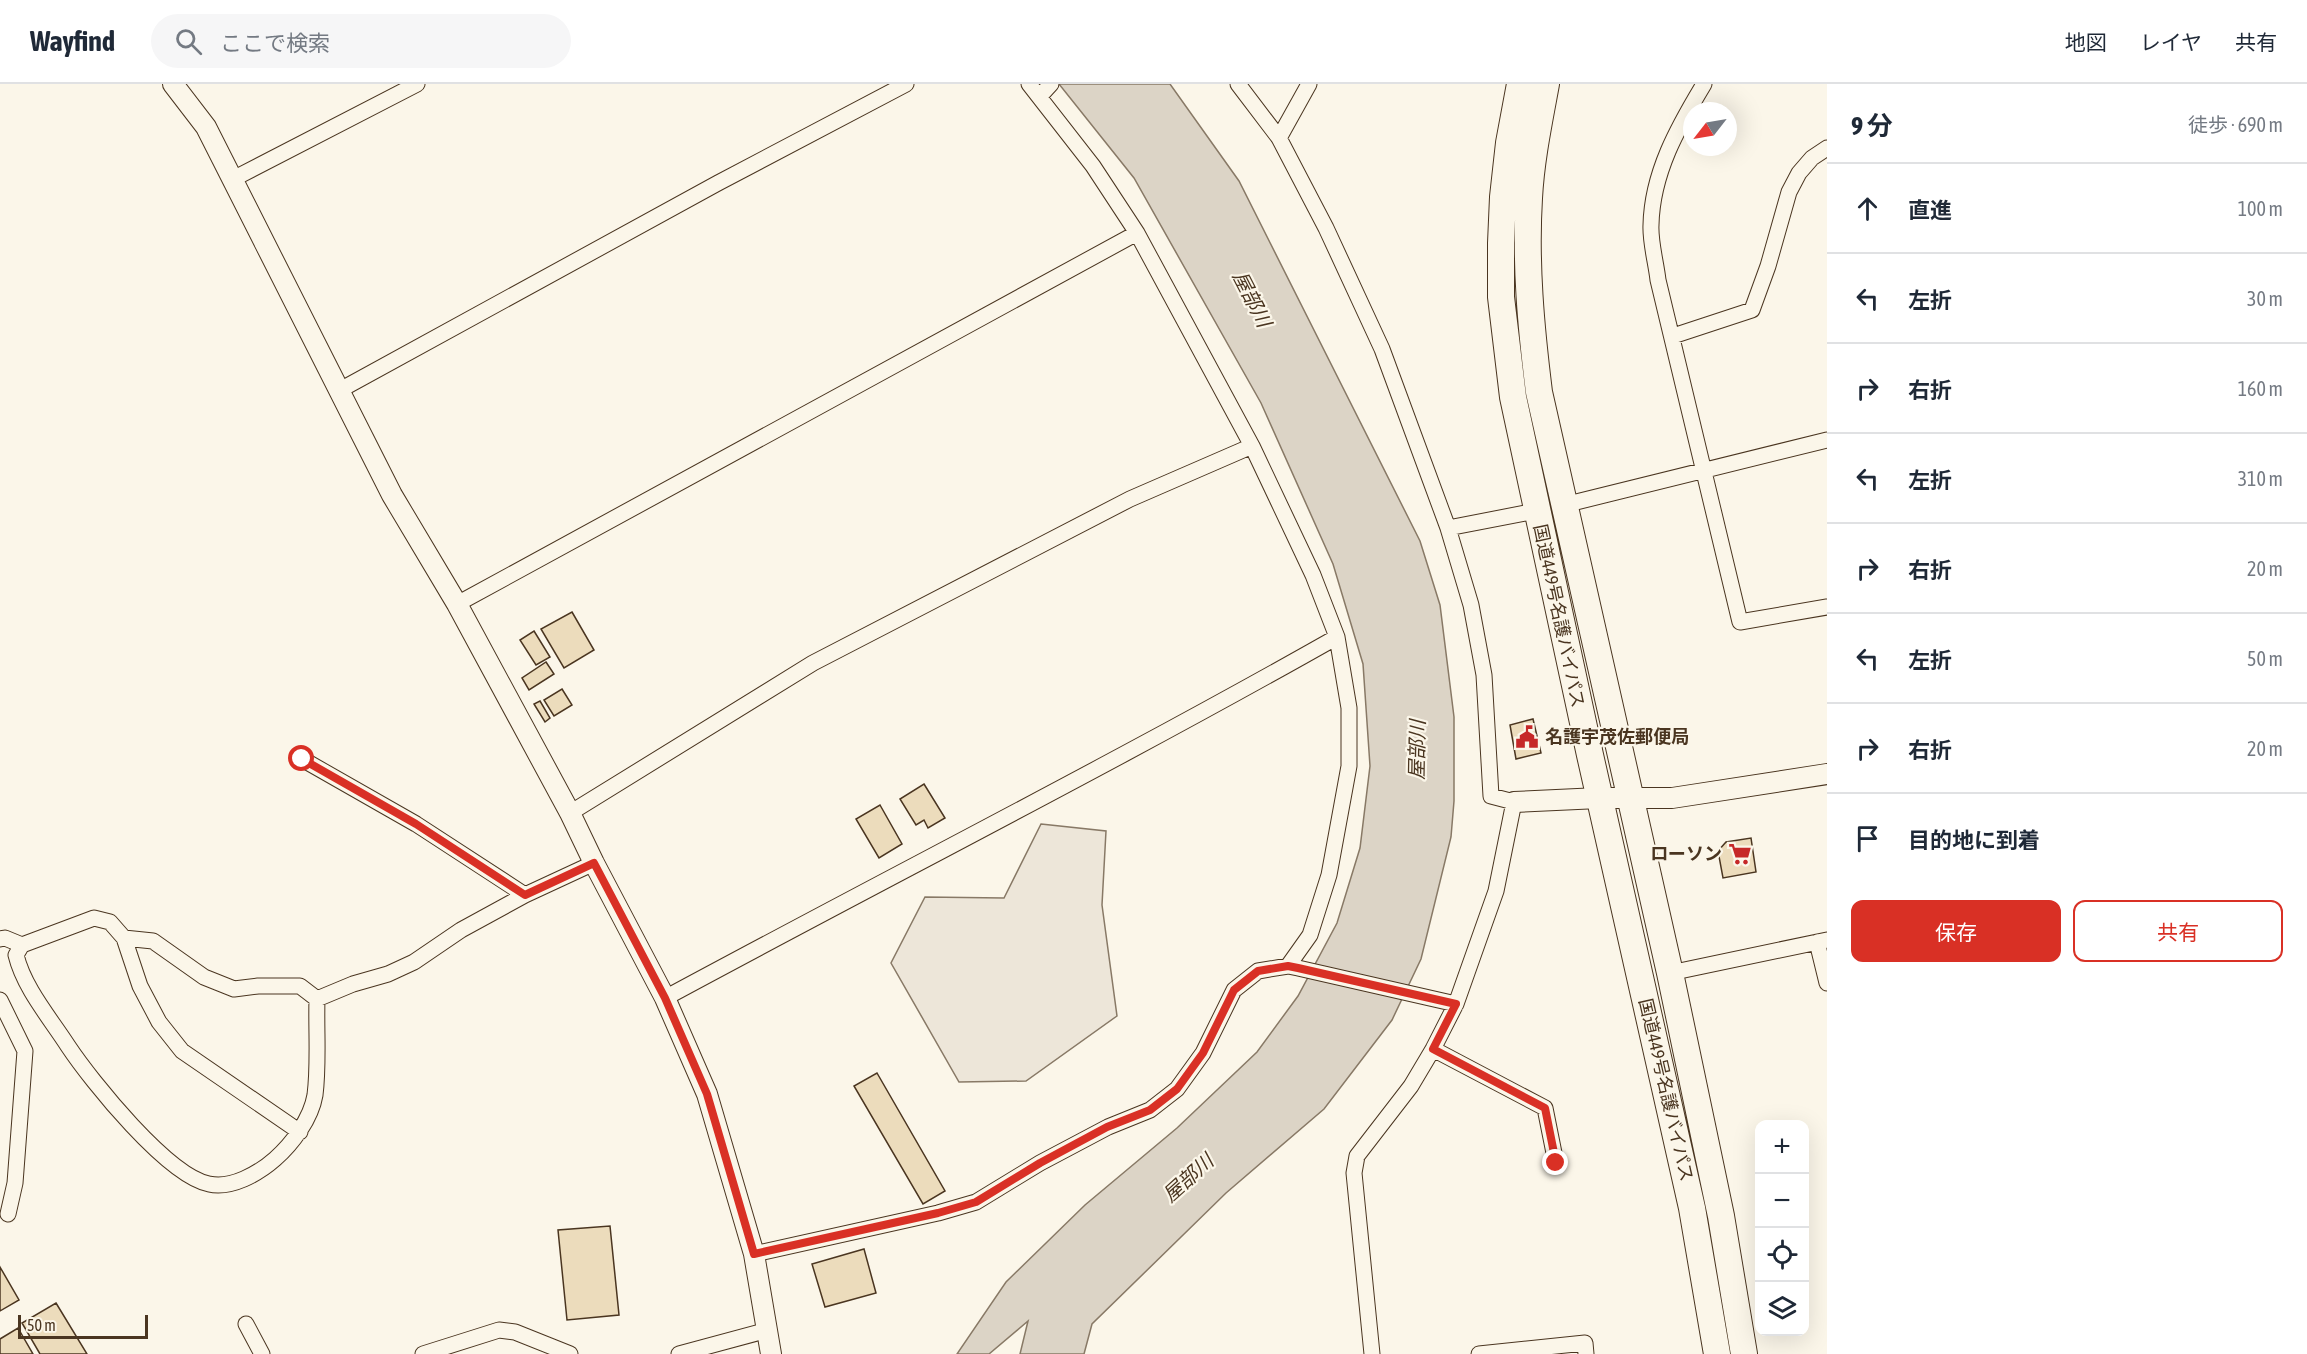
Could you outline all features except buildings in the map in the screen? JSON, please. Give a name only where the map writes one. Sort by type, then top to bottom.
[{"type":"highway","name":"国道449号名護バイパス","points":[[1520,84],[1503,197],[1501,297],[1513,397],[1599,798],[1692,1208],[1717,1354]]},
{"type":"highway","name":"国道449号名護バイパス","points":[[1546,84],[1535,140],[1529,198],[1529,297],[1539,392],[1670,973],[1721,1216],[1744,1354]]},
{"type":"street","points":[[173,84],[206,127],[392,495],[457,603],[570,813],[665,998],[707,1094],[754,1254],[771,1354]]},
{"type":"street","points":[[233,179],[417,84]]},
{"type":"street","points":[[340,390],[687,200],[906,84]]},
{"type":"street","points":[[1029,84],[1046,89],[1137,233],[1252,447],[1313,575],[1337,637],[1349,708],[1349,766],[1329,875],[1310,935],[1293,967]]},
{"type":"street","points":[[1239,84],[1279,138],[1326,228],[1382,349],[1448,528],[1471,605],[1484,675],[1491,796],[1514,802],[1599,798],[1672,798],[1827,774]]},
{"type":"street","points":[[1279,138],[1309,84]]},
{"type":"street","points":[[1704,84],[1677,128],[1659,173],[1650,226],[1658,280],[1740,622],[1827,607]]},
{"type":"street","points":[[1672,336],[1752,310],[1768,266],[1789,192],[1799,172],[1812,158],[1827,148]]},
{"type":"street","points":[[457,603],[1137,233]]},
{"type":"street","points":[[1563,505],[1827,440]]},
{"type":"street","points":[[570,813],[813,663],[1130,500],[1252,447]]},
{"type":"street","points":[[1448,528],[1536,511]]},
{"type":"street","points":[[665,998],[1201,714],[1337,637]]},
{"type":"street","points":[[302,759],[416,824],[525,895]]},
{"type":"street","points":[[1372,1354],[1354,1173],[1357,1156],[1411,1086],[1456,1004],[1496,891],[1514,802]]},
{"type":"street","points":[[317,999],[353,984],[388,974],[414,962],[461,930],[525,895],[594,863]]},
{"type":"street","points":[[300,1132],[182,1050],[159,1022],[140,986],[124,938],[110,921],[94,918],[22,945],[16,956],[19,966],[77,1060],[127,1121],[192,1180],[211,1185],[230,1184],[249,1177],[268,1165],[300,1132],[315,1097],[317,999]]},
{"type":"street","points":[[0,939],[5,938],[22,945]]},
{"type":"street","points":[[124,938],[153,940],[204,977],[234,988],[300,986],[317,999]]},
{"type":"street","points":[[1670,973],[1822,941],[1827,983]]},
{"type":"street","points":[[754,1254],[938,1213],[976,1202],[1040,1163],[1107,1127],[1150,1110],[1177,1089],[1203,1053],[1234,990],[1258,971],[1293,967],[1456,1004]]},
{"type":"street","points":[[0,1000],[25,1051],[15,1183],[8,1214]]},
{"type":"street","points":[[1433,1049],[1545,1108],[1556,1163]]},
{"type":"street","points":[[246,1324],[262,1354]]},
{"type":"street","points":[[423,1354],[498,1330],[515,1332],[570,1354]]},
{"type":"street","points":[[679,1354],[768,1330]]},
{"type":"street","points":[[1479,1354],[1585,1343],[1586,1354]]},
{"type":"shaded area","points":[[1041,824],[1106,831],[1102,905],[1117,1016],[1026,1081],[959,1082],[891,963],[925,897],[1004,898]]},
{"type":"water","name":"屋部川","points":[[1059,84],[1170,84],[1239,181],[1420,541],[1440,605],[1454,717],[1454,801],[1451,837],[1421,959],[1392,1020],[1324,1109],[1226,1193],[1092,1324],[1084,1354],[1020,1354],[1028,1321],[989,1354],[957,1354],[1006,1282],[1085,1205],[1177,1128],[1257,1052],[1298,996],[1337,923],[1360,848],[1370,766],[1363,664],[1333,564],[1261,403],[1134,178]]},
{"type":"place","name":"名護宇茂佐郵便局","points":[[1527,737]]},
{"type":"place","name":"ローソン","points":[[1740,854]]},
{"type":"route","points":[[302,759],[416,824],[525,895],[594,863],[665,998],[707,1094],[754,1254],[938,1213],[976,1202],[1040,1163],[1107,1127],[1150,1110],[1177,1089],[1203,1053],[1234,990],[1258,971],[1288,966],[1456,1004],[1433,1049],[1545,1108],[1556,1163]]}]
